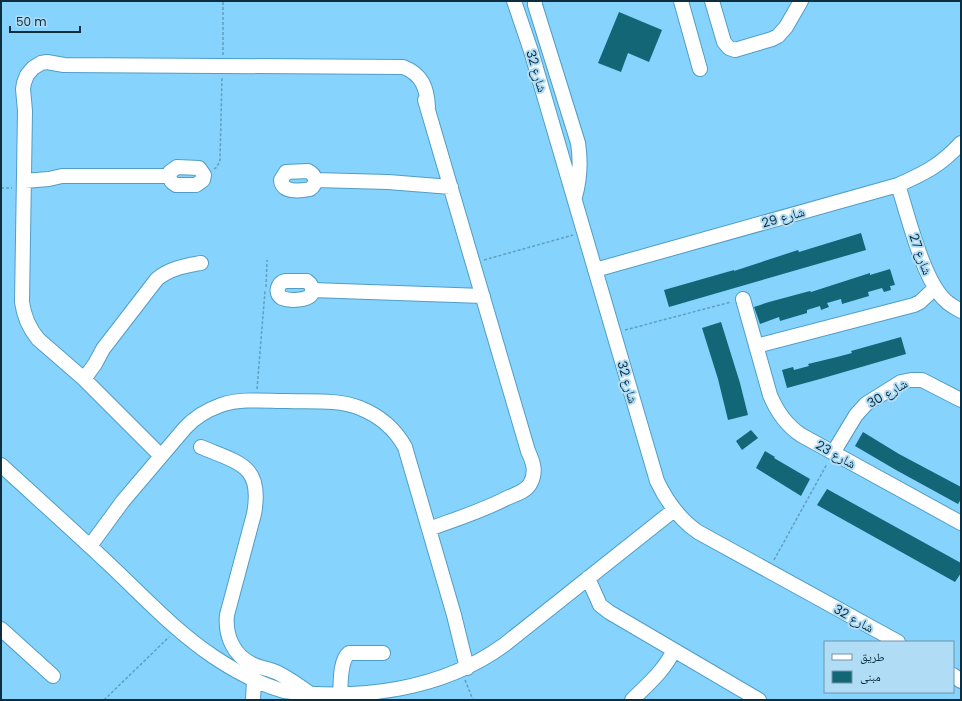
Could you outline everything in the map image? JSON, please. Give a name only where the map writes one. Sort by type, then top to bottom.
[{"type":"street","name":"شارع 32","points":[[514,1],[531,51],[657,481],[664,494],[674,510],[698,532],[896,641]]},
{"type":"street","points":[[535,1],[534,5],[578,143],[580,172],[575,200]]},
{"type":"street","points":[[681,1],[700,69]]},
{"type":"street","points":[[712,1],[724,42],[729,48],[735,50],[778,36],[786,27],[801,1]]},
{"type":"street","points":[[161,456],[81,377],[33,333],[23,311],[24,83],[27,75],[33,68],[41,63],[47,62],[64,65],[381,67],[400,72],[410,77],[422,93],[428,107],[528,452],[535,469],[532,480],[524,491],[480,511],[429,529]]},
{"type":"street","name":"شارع 29","points":[[595,270],[898,185],[924,174],[935,167],[961,143]]},
{"type":"street","points":[[24,177],[50,172],[62,176],[169,176],[172,170],[177,167],[197,167],[203,172]]},
{"type":"street","points":[[316,180],[388,182],[449,180]]},
{"type":"street","name":"شارع 27","points":[[898,185],[922,260],[930,278],[935,288],[945,301],[961,311]]},
{"type":"street","points":[[81,377],[89,360],[103,349],[162,275],[175,268],[201,263]]},
{"type":"street","points":[[756,346],[914,305],[920,302],[935,288]]},
{"type":"street","points":[[312,290],[420,293],[437,295],[481,290]]},
{"type":"street","name":"شارع 23","points":[[742,299],[770,395],[781,417],[794,430],[833,453],[961,523]]},
{"type":"street","name":"شارع 30","points":[[833,453],[856,415],[866,404],[901,382],[922,380],[961,400]]},
{"type":"street","points":[[87,543],[192,421],[205,412],[231,402],[256,401],[339,403],[358,408],[385,422],[396,433],[405,447],[469,667]]},
{"type":"street","points":[[201,447],[234,460],[247,468],[252,475],[255,489],[256,502],[254,514],[227,615],[227,628],[230,642],[245,660],[251,664],[287,678],[314,697]]},
{"type":"street","points":[[1,465],[87,543],[178,629],[212,656],[259,682],[284,691],[314,697],[340,699],[361,699],[420,687],[469,667],[504,645],[674,510]]},
{"type":"street","points":[[584,582],[600,605],[615,616],[759,700]]},
{"type":"street","points":[[1,629],[53,676]]},
{"type":"street","points":[[632,700],[660,673],[674,650]]},
{"type":"street","points":[[340,699],[343,663],[346,655],[349,653],[383,653]]},
{"type":"street","points":[[253,700],[259,682]]},
{"type":"street","points":[[259,682],[261,700]]},
{"type":"path","points":[[203,172],[217,167],[220,160],[223,66],[223,1]]},
{"type":"path","points":[[473,263],[584,231]]},
{"type":"path","points":[[256,401],[267,260]]},
{"type":"path","points":[[614,333],[742,299]]},
{"type":"path","points":[[768,571],[833,453]]},
{"type":"path","points":[[104,700],[178,629]]},
{"type":"path","points":[[469,667],[473,700]]},
{"type":"building","points":[[619,12],[662,30],[649,62],[628,53],[621,72],[598,63]]},
{"type":"building","points":[[861,233],[866,250],[669,307],[664,290],[734,271],[798,250],[799,252]]},
{"type":"building","points":[[890,269],[895,285],[890,286],[891,290],[884,292],[882,288],[868,292],[869,296],[842,304],[841,299],[827,303],[829,307],[821,310],[820,306],[807,310],[807,313],[780,321],[779,317],[760,324],[754,307],[810,291],[811,292],[870,273],[870,275]]},
{"type":"building","points":[[721,322],[740,383],[748,415],[728,420],[718,379],[702,328]]},
{"type":"building","points":[[901,337],[906,354],[787,388],[782,370],[793,367],[794,370],[809,366],[808,364],[852,353],[851,351]]},
{"type":"building","points":[[751,430],[758,438],[742,450],[736,441]]},
{"type":"building","points":[[863,432],[899,454],[961,487],[961,499],[958,504],[855,446]]},
{"type":"building","points":[[765,451],[810,479],[801,496],[756,468]]},
{"type":"building","points":[[827,489],[961,563],[961,573],[955,582],[817,505]]}]
